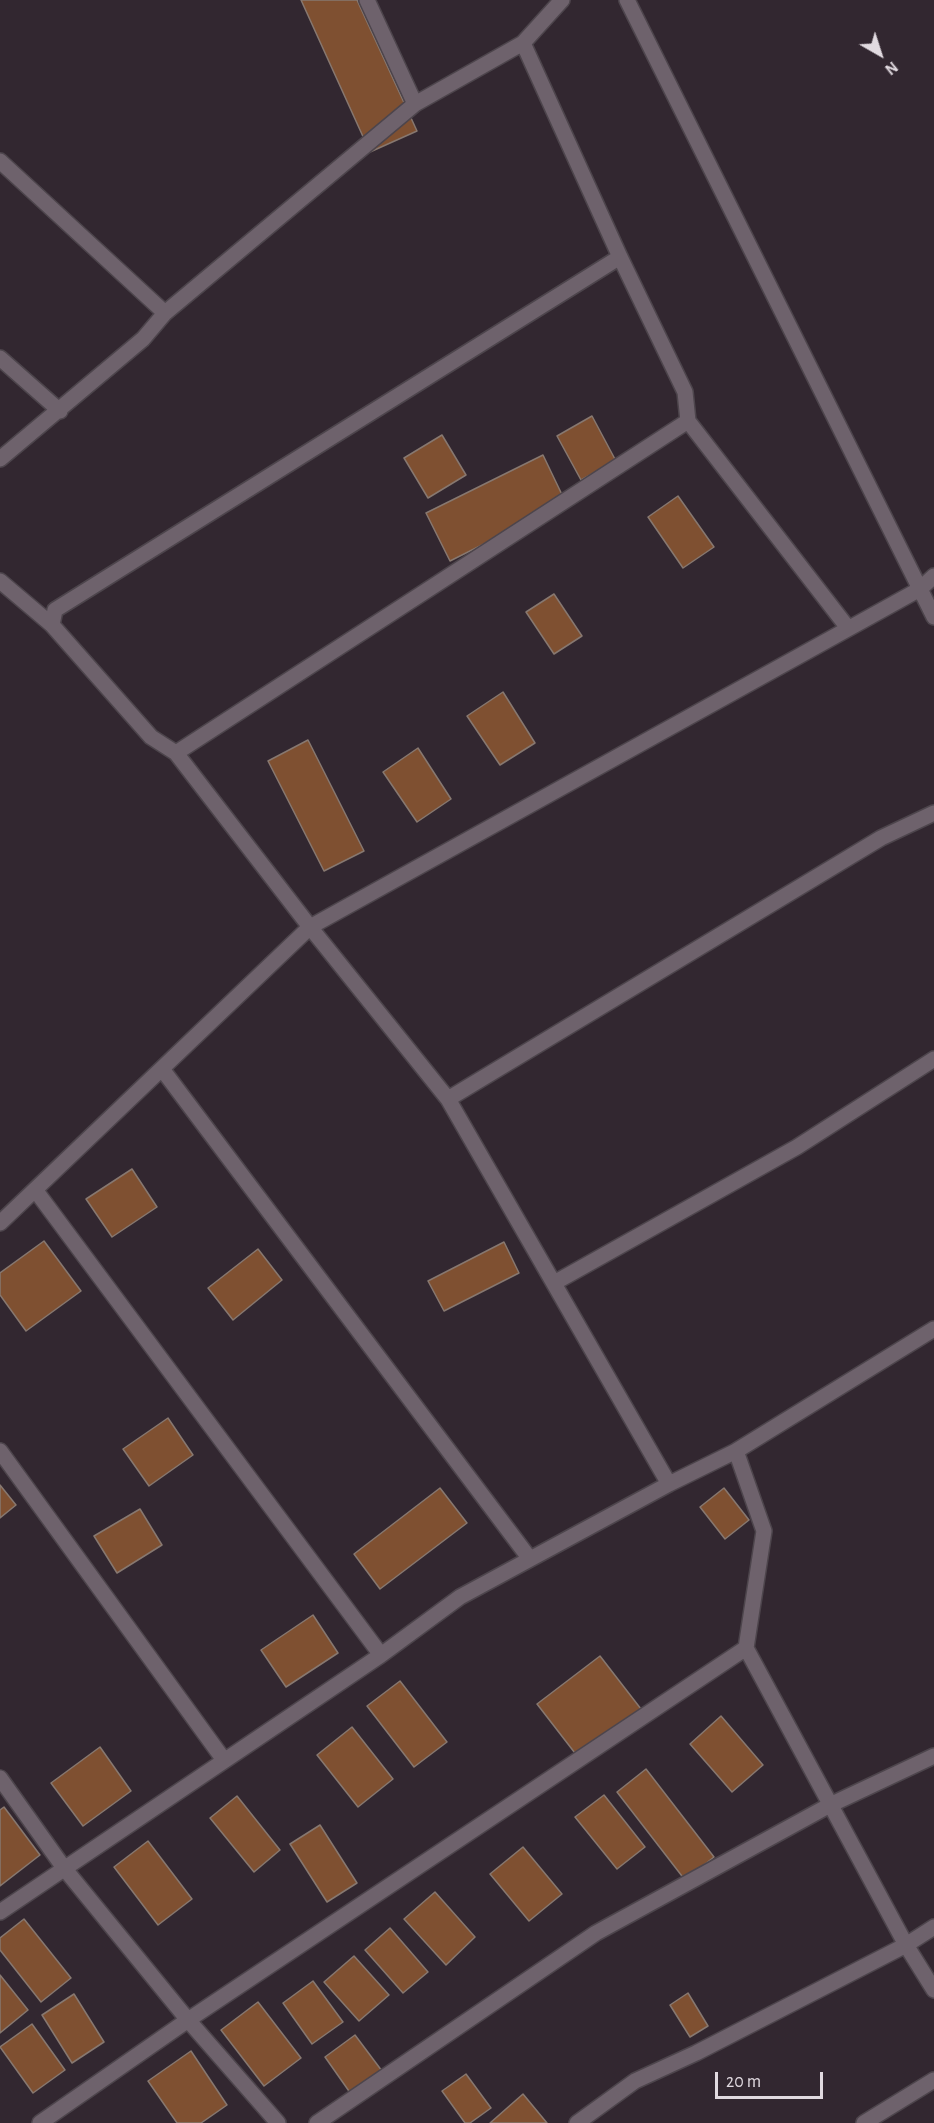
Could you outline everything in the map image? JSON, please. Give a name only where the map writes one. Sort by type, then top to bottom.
[{"type":"street","points":[[367,0],[415,104]]},
{"type":"street","points":[[0,459],[143,339],[165,313],[415,104],[523,43],[562,0]]},
{"type":"street","points":[[627,0],[934,617]]},
{"type":"street","points":[[523,43],[620,257],[685,393],[688,422],[848,628]]},
{"type":"street","points":[[0,162],[165,313]]},
{"type":"street","points":[[52,625],[56,610],[620,257]]},
{"type":"street","points":[[0,358],[60,411]]},
{"type":"street","points":[[176,753],[688,422]]},
{"type":"street","points":[[0,1223],[310,927],[920,588],[934,576]]},
{"type":"street","points":[[0,581],[52,625],[151,737],[176,753],[310,927],[448,1099],[669,1484]]},
{"type":"street","points":[[448,1099],[881,838],[934,813]]},
{"type":"street","points":[[554,1283],[796,1147],[934,1059]]},
{"type":"street","points":[[162,1070],[530,1559]]},
{"type":"street","points":[[36,1191],[381,1655]]},
{"type":"street","points":[[0,1912],[381,1655],[460,1597],[669,1484],[736,1451],[934,1329]]},
{"type":"street","points":[[0,1451],[224,1760]]},
{"type":"street","points":[[736,1451],[764,1531],[746,1648],[906,1945],[934,1990]]},
{"type":"street","points":[[40,2123],[188,2020],[746,1648]]},
{"type":"street","points":[[317,2123],[596,1933],[830,1805],[934,1756]]},
{"type":"street","points":[[0,1778],[64,1868],[188,2020],[278,2123]]},
{"type":"street","points":[[577,2123],[635,2081],[696,2053],[906,1945],[934,1927]]},
{"type":"street","points":[[864,2123],[934,2080]]},
{"type":"building","points":[[301,0],[357,0],[417,131],[370,152]]},
{"type":"building","points":[[592,416],[616,461],[581,480],[557,436]]},
{"type":"building","points":[[442,435],[466,475],[428,498],[404,458]]},
{"type":"building","points":[[543,455],[566,503],[450,561],[426,513]]},
{"type":"building","points":[[678,496],[714,547],[683,568],[648,517]]},
{"type":"building","points":[[554,594],[582,636],[554,654],[526,612]]},
{"type":"building","points":[[503,692],[535,743],[500,765],[467,716]]},
{"type":"building","points":[[308,740],[364,851],[324,871],[268,761]]},
{"type":"building","points":[[418,748],[451,799],[417,822],[383,772]]},
{"type":"building","points":[[132,1169],[157,1207],[112,1237],[86,1199]]},
{"type":"building","points":[[44,1241],[81,1291],[26,1331],[0,1295],[0,1273]]},
{"type":"building","points":[[504,1242],[519,1273],[444,1311],[428,1281]]},
{"type":"building","points":[[258,1249],[282,1280],[233,1320],[208,1288]]},
{"type":"building","points":[[168,1418],[193,1455],[149,1486],[123,1449]]},
{"type":"building","points":[[0,1485],[16,1505],[0,1518]]},
{"type":"building","points":[[440,1488],[467,1523],[380,1589],[354,1554]]},
{"type":"building","points":[[724,1488],[749,1520],[725,1539],[700,1507]]},
{"type":"building","points":[[140,1509],[162,1545],[117,1573],[94,1536]]},
{"type":"building","points":[[313,1615],[338,1653],[286,1687],[261,1650]]},
{"type":"building","points":[[600,1656],[641,1709],[578,1757],[537,1704]]},
{"type":"building","points":[[400,1681],[447,1742],[414,1767],[367,1706]]},
{"type":"building","points":[[721,1716],[763,1765],[732,1792],[690,1744]]},
{"type":"building","points":[[352,1727],[393,1779],[358,1807],[317,1755]]},
{"type":"building","points":[[100,1747],[131,1791],[83,1826],[51,1783]]},
{"type":"building","points":[[646,1769],[714,1857],[685,1880],[617,1792]]},
{"type":"building","points":[[604,1795],[645,1847],[617,1869],[575,1817]]},
{"type":"building","points":[[237,1796],[280,1850],[254,1872],[210,1818]]},
{"type":"building","points":[[4,1807],[40,1855],[0,1886],[0,1810]]},
{"type":"building","points":[[320,1825],[357,1883],[327,1902],[290,1844]]},
{"type":"building","points":[[148,1841],[192,1899],[158,1925],[114,1867]]},
{"type":"building","points":[[523,1847],[562,1894],[529,1921],[490,1874]]},
{"type":"building","points":[[435,1892],[475,1937],[446,1965],[404,1919]]},
{"type":"building","points":[[24,1919],[71,1978],[41,2002],[0,1950],[0,1938]]},
{"type":"building","points":[[390,1928],[428,1972],[403,1993],[365,1950]]},
{"type":"building","points":[[354,1956],[389,1995],[359,2021],[324,1982]]},
{"type":"building","points":[[0,1975],[28,2010],[0,2033]]},
{"type":"building","points":[[313,1981],[343,2022],[312,2044],[283,2003]]},
{"type":"building","points":[[688,1993],[708,2026],[690,2037],[670,2005]]},
{"type":"building","points":[[74,1994],[104,2042],[72,2063],[42,2015]]},
{"type":"building","points":[[258,2002],[301,2058],[264,2086],[221,2030]]},
{"type":"building","points":[[32,2024],[65,2070],[33,2093],[0,2047]]},
{"type":"building","points":[[355,2035],[382,2071],[351,2094],[325,2057]]},
{"type":"building","points":[[191,2051],[227,2105],[201,2123],[177,2123],[148,2081]]},
{"type":"building","points":[[466,2074],[491,2108],[470,2123],[465,2123],[442,2091]]},
{"type":"building","points":[[523,2094],[547,2123],[490,2123]]}]
